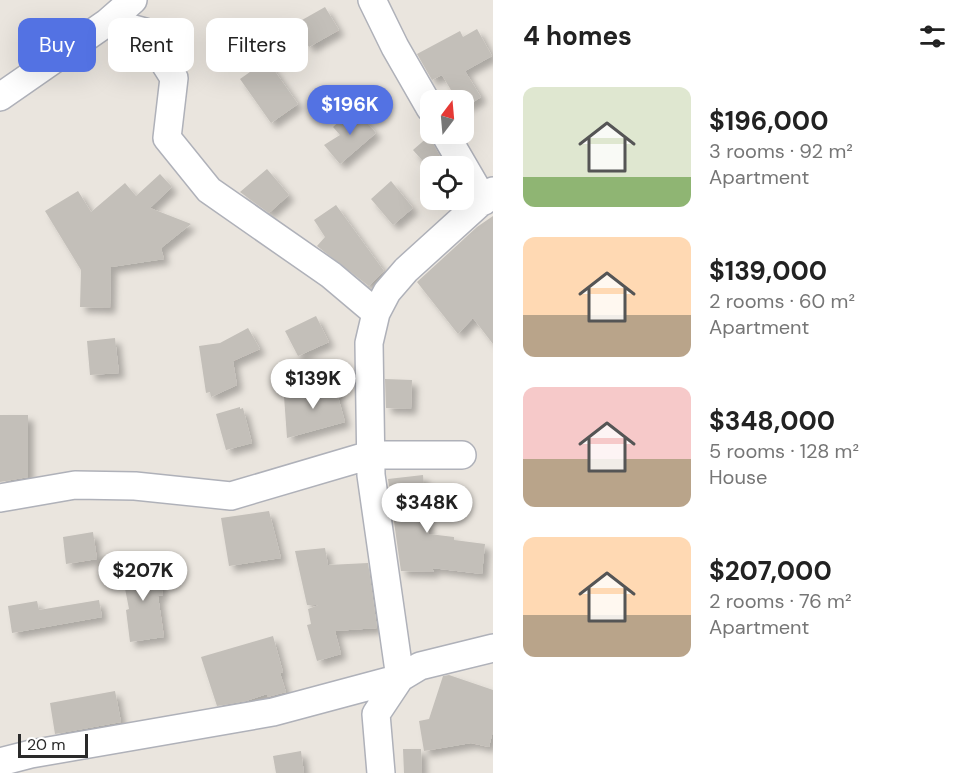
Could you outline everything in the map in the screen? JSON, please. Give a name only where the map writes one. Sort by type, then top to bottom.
[{"type":"street","points":[[113,18],[134,0]]},
{"type":"street","points":[[372,0],[420,91]]},
{"type":"street","points":[[0,97],[108,22]]},
{"type":"street","points":[[170,72],[174,78],[167,138],[209,190],[331,275],[376,313]]},
{"type":"street","points":[[381,773],[376,714],[400,678],[370,455],[369,343],[376,313],[387,292],[406,270],[489,196],[453,144]]},
{"type":"street","points":[[0,498],[75,485],[135,486],[231,496],[370,455],[462,455]]},
{"type":"street","points":[[0,762],[31,754],[273,712],[400,678],[420,666],[493,648]]},
{"type":"building","points":[[325,7],[339,30],[309,47],[308,18],[306,18]]},
{"type":"building","points":[[477,29],[492,56],[465,71],[481,97],[474,102],[474,90],[451,90],[442,75],[432,80],[417,54],[460,31],[463,37]]},
{"type":"building","points":[[250,72],[275,72],[298,104],[271,123],[240,79]]},
{"type":"building","points":[[354,108],[376,133],[340,164],[324,145],[340,135],[333,127]]},
{"type":"building","points":[[420,144],[433,144],[440,156],[420,156],[420,158],[413,150]]},
{"type":"building","points":[[267,169],[289,195],[269,213],[240,192]]},
{"type":"building","points":[[160,174],[172,187],[150,208],[191,224],[161,248],[164,259],[111,267],[110,308],[80,307],[81,270],[45,211],[78,191],[91,212],[125,183],[136,196]]},
{"type":"building","points":[[391,181],[413,208],[393,225],[371,199]]},
{"type":"building","points":[[336,205],[384,271],[369,286],[317,246],[325,237],[314,220]]},
{"type":"building","points":[[493,216],[493,344],[473,318],[458,334],[417,282],[477,227]]},
{"type":"building","points":[[316,316],[329,342],[298,356],[285,331]]},
{"type":"building","points":[[248,328],[260,349],[233,361],[237,385],[211,397],[210,392],[206,393],[199,346],[220,343]]},
{"type":"building","points":[[115,338],[119,373],[90,375],[87,341]]},
{"type":"building","points":[[385,379],[412,380],[411,409],[386,408]]},
{"type":"building","points":[[334,382],[345,422],[287,438],[284,396]]},
{"type":"building","points":[[240,407],[240,409],[243,408],[252,443],[226,450],[216,414]]},
{"type":"building","points":[[0,415],[28,415],[28,477],[0,482]]},
{"type":"building","points":[[423,475],[429,534],[485,544],[482,574],[432,568],[434,572],[401,571],[388,479]]},
{"type":"building","points":[[269,511],[281,558],[229,566],[221,518]]},
{"type":"building","points":[[93,532],[97,559],[66,564],[63,537]]},
{"type":"building","points":[[325,548],[328,565],[368,563],[377,628],[335,631],[341,654],[317,661],[307,625],[311,624],[308,609],[319,605],[307,605],[295,551]]},
{"type":"building","points":[[156,562],[163,595],[158,596],[164,637],[130,642],[126,610],[129,609],[121,568]]},
{"type":"building","points":[[99,600],[102,617],[12,633],[8,606],[37,601],[39,610]]},
{"type":"building","points":[[273,636],[286,692],[267,697],[267,694],[246,701],[217,706],[201,657]]},
{"type":"building","points":[[449,675],[493,690],[493,731],[489,747],[471,743],[424,751],[419,721],[429,719],[443,676]]},
{"type":"building","points":[[115,691],[121,722],[55,734],[50,703]]},
{"type":"building","points":[[403,749],[421,749],[422,773],[404,773]]},
{"type":"building","points":[[301,751],[304,773],[276,773],[273,756]]}]
